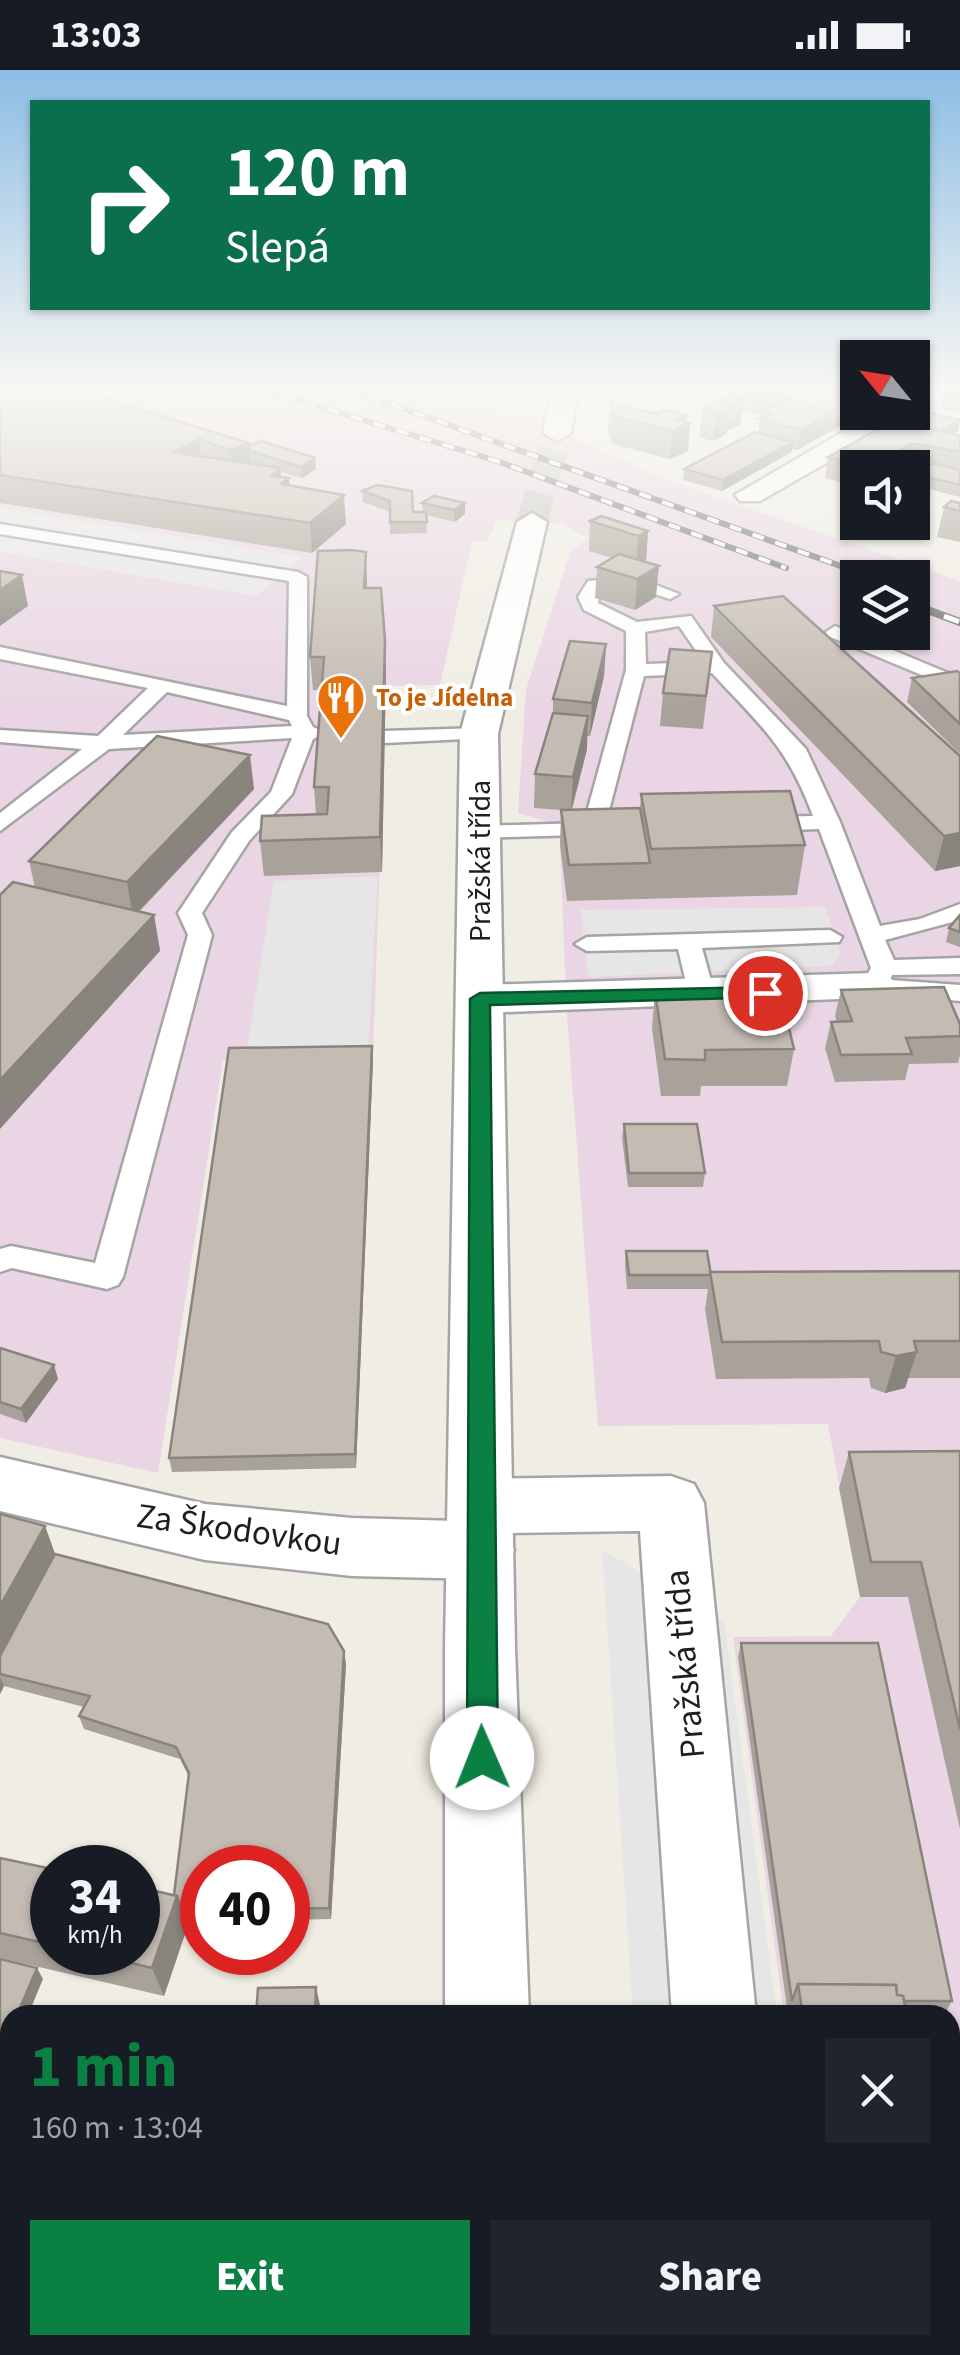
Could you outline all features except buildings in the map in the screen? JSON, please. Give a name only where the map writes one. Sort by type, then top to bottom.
[{"type":"street","name":"Pražská třída","points":[[487,2005],[479,734],[532,522]]},
{"type":"street","points":[[480,999],[702,994],[879,978]]},
{"type":"street","name":"Za Škodovkou","points":[[0,1484],[222,1534],[376,1548],[481,1528]]},
{"type":"street","name":"Pražská třída","points":[[481,1528],[671,1503],[713,2005]]},
{"type":"lane","points":[[0,529],[298,577],[309,728],[281,794],[240,837],[190,912],[200,935],[107,1277],[10,1257],[0,1260]]},
{"type":"lane","points":[[670,594],[635,582],[594,585],[587,597],[590,606],[635,628],[684,620],[717,667],[794,749],[873,935],[879,978]]},
{"type":"lane","points":[[593,830],[636,670],[635,628]]},
{"type":"lane","points":[[836,632],[960,685]]},
{"type":"lane","points":[[0,653],[164,684],[309,728]]},
{"type":"lane","points":[[636,670],[717,667]]},
{"type":"lane","points":[[0,824],[100,746],[164,684]]},
{"type":"lane","points":[[0,736],[100,746],[237,731],[309,728]]},
{"type":"lane","points":[[385,737],[479,734]]},
{"type":"lane","points":[[738,825],[828,822]]},
{"type":"lane","points":[[478,833],[630,829]]},
{"type":"lane","points":[[873,935],[926,925],[960,911]]},
{"type":"lane","points":[[588,944],[830,937]]},
{"type":"lane","points":[[688,941],[702,994]]},
{"type":"lane","points":[[879,978],[960,966]]},
{"type":"lane","points":[[879,978],[960,993]]},
{"type":"shaded area","points":[[0,495],[710,495],[899,560],[840,560],[840,650],[930,650],[930,571],[960,581],[960,2005],[783,2005],[733,1637],[831,1636],[860,1597],[828,1424],[598,1426],[567,1015],[559,825],[518,813],[526,690],[570,552],[588,538],[562,524],[497,520],[487,541],[472,541],[440,685],[386,686],[373,1057],[223,1060],[158,1473],[0,1438]]},
{"type":"shaded area","points":[[0,508],[303,557],[256,596],[0,552]]},
{"type":"shaded area","points":[[378,876],[368,1053],[246,1054],[274,881]]},
{"type":"shaded area","points":[[825,907],[841,954],[831,966],[588,977],[581,910]]},
{"type":"shaded area","points":[[602,1550],[724,1620],[776,2005],[632,2005]]},
{"type":"tunnel","points":[[532,522],[540,495]]},
{"type":"railway","points":[[588,495],[786,568]]},
{"type":"railway","points":[[642,495],[840,566]]},
{"type":"railway","points":[[930,611],[960,622]]},
{"type":"place","name":"To je Jídelna","points":[[341,740]]},
{"type":"route","points":[[482,1758],[480,999],[765,993]]}]
